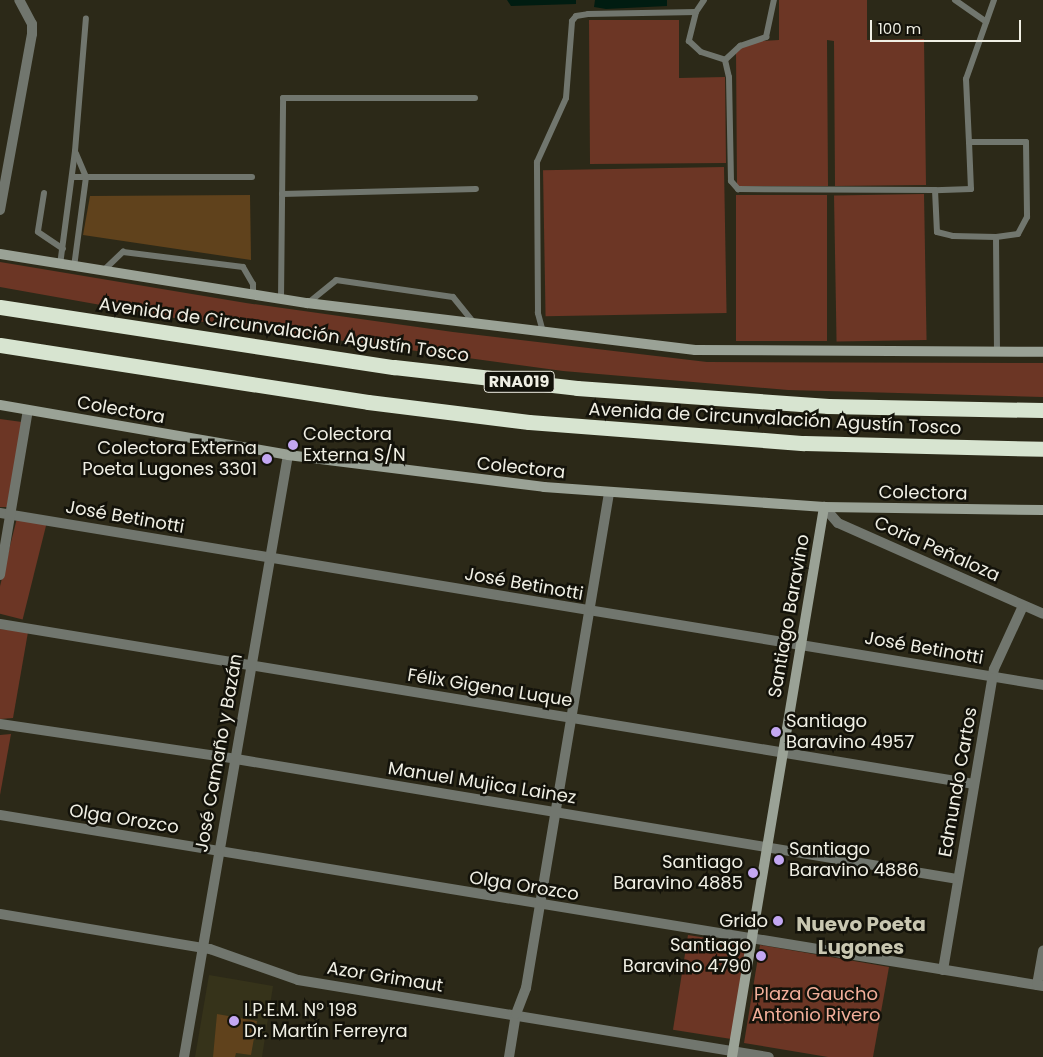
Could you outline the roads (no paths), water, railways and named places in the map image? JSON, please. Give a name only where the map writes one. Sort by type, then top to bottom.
[{"type":"highway","name":"Avenida de Circunvalación Agustín Tosco","points":[[0,307],[376,365],[577,388],[828,406],[1043,410]]},
{"type":"highway","name":"Avenida de Circunvalación Agustín Tosco","points":[[0,346],[368,402],[539,423],[823,444],[1043,449]]},
{"type":"main road","points":[[0,254],[307,303],[725,352],[1043,352]]},
{"type":"main road","name":"Colectora","points":[[0,406],[288,455],[479,480],[609,493],[824,507],[1043,510]]},
{"type":"main road","name":"Santiago Baravino","points":[[732,1054],[824,507]]},
{"type":"street","points":[[0,210],[32,34],[32,24],[19,0]]},
{"type":"street","points":[[0,575],[5,513],[28,410]]},
{"type":"street","name":"José Camaño y Bazán","points":[[184,1057],[236,759],[268,558],[288,455]]},
{"type":"street","points":[[508,1057],[516,1014],[526,988],[554,811],[609,493]]},
{"type":"street","name":"Coria Peñaloza","points":[[824,507],[838,523],[1043,614]]},
{"type":"street","name":"José Betinotti","points":[[5,513],[1043,685]]},
{"type":"street","name":"Edmundo Cartos","points":[[943,970],[993,677],[1023,606]]},
{"type":"street","name":"Félix Gigena Luque","points":[[0,624],[974,784]]},
{"type":"street","name":"Manuel Mujica Lainez","points":[[0,724],[236,759],[554,811],[767,849],[958,879]]},
{"type":"street","name":"Olga Orozco","points":[[0,815],[539,905],[1040,985]]},
{"type":"street","name":"Azor Grimaut","points":[[0,914],[203,947],[298,980],[516,1014],[732,1054],[769,1057]]},
{"type":"street","points":[[1040,985],[1043,951]]},
{"type":"lane","points":[[704,0],[696,12],[689,41],[701,52],[725,60]]},
{"type":"lane","points":[[725,60],[740,46],[766,37],[774,0]]},
{"type":"lane","points":[[955,0],[986,22]]},
{"type":"lane","points":[[725,60],[729,77],[731,181],[738,189],[971,189],[966,80],[994,0]]},
{"type":"lane","points":[[543,332],[538,313],[538,162],[566,98],[572,21],[576,16],[588,14],[696,12]]},
{"type":"lane","points":[[60,265],[75,151],[86,18]]},
{"type":"lane","points":[[281,299],[282,98],[475,98]]},
{"type":"lane","points":[[935,190],[936,232],[953,236],[996,237],[1018,234],[1027,217],[1026,142],[969,142]]},
{"type":"lane","points":[[74,267],[86,177],[75,151]]},
{"type":"lane","points":[[72,177],[252,177]]},
{"type":"lane","points":[[282,194],[476,189]]},
{"type":"lane","points":[[44,193],[38,232],[63,248]]},
{"type":"lane","points":[[996,237],[997,351]]},
{"type":"lane","points":[[104,271],[123,252],[243,267],[253,284],[253,295]]},
{"type":"lane","points":[[307,303],[336,280],[452,296],[474,324]]},
{"type":"place","name":"Colectora Externa S/N","points":[[293,445]]},
{"type":"place","name":"Colectora Externa Poeta Lugones 3301","points":[[267,459]]},
{"type":"place","name":"Santiago Baravino 4957","points":[[776,732]]},
{"type":"place","name":"Santiago Baravino 4886","points":[[779,860]]},
{"type":"place","name":"Santiago Baravino 4885","points":[[753,873]]},
{"type":"place","name":"Grido","points":[[778,921]]},
{"type":"place","name":"Santiago Baravino 4790","points":[[761,956]]},
{"type":"place","name":"I.P.E.M. Nº 198 Dr. Martín Ferreyra","points":[[234,1021]]},
{"type":"district","name":"Nuevo Poeta Lugones","points":[[861,936]]},
{"type":"park label","name":"Plaza Gaucho Antonio Rivero","points":[[816,1005]]}]
